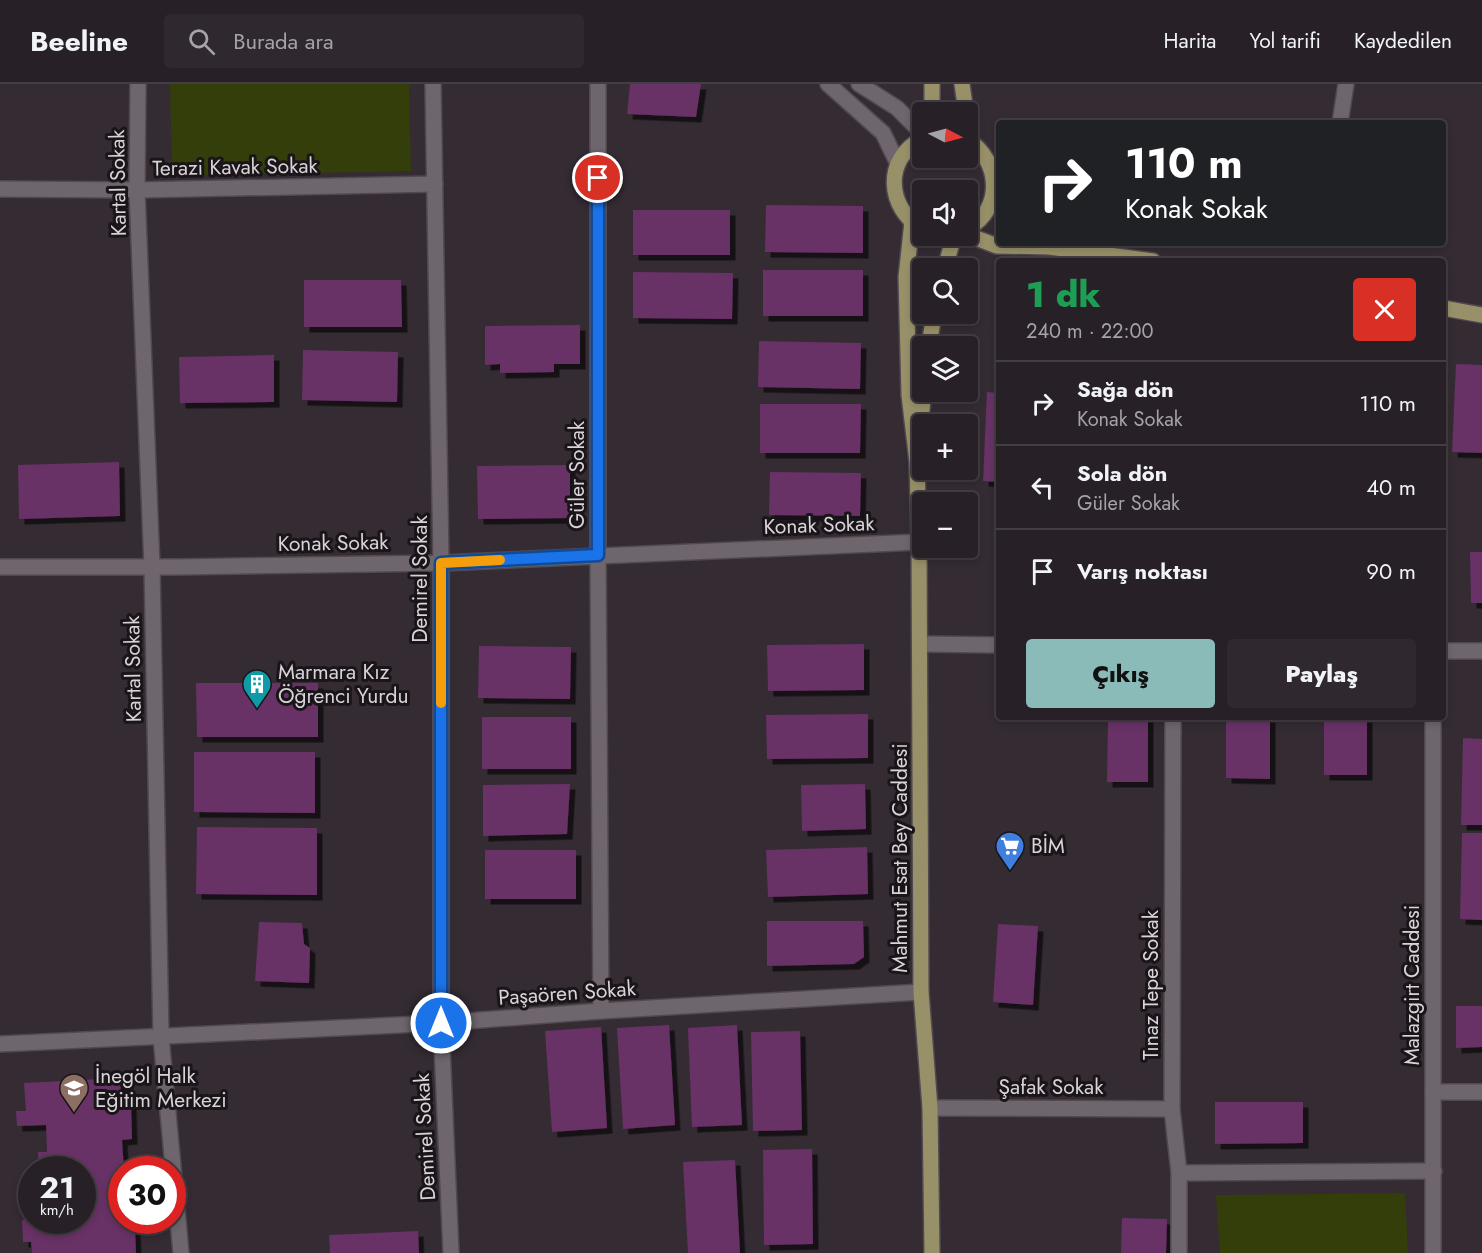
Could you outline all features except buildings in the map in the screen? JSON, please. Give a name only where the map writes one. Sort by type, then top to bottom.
[{"type":"main road","points":[[932,84],[932,102]]},
{"type":"main road","points":[[962,84],[965,102]]},
{"type":"main road","points":[[912,145],[898,164],[894,179],[895,195],[901,210],[912,221]]},
{"type":"main road","points":[[978,147],[996,175]]},
{"type":"main road","points":[[978,220],[985,213],[992,198],[994,182],[991,166]]},
{"type":"main road","points":[[978,239],[996,246]]},
{"type":"main road","points":[[912,420],[909,395],[906,277],[913,246]]},
{"type":"main road","points":[[997,246],[1049,247],[1136,258]]},
{"type":"main road","points":[[1106,246],[1136,258]]},
{"type":"main road","points":[[1446,309],[1482,315]]},
{"type":"main road","name":"Mahmut Esat Bey Caddesi","points":[[919,558],[921,992],[930,1108],[932,1253]]},
{"type":"street","name":"Kartal Sokak","points":[[138,84],[137,190],[152,567],[161,1037],[182,1253]]},
{"type":"street","name":"Demirel Sokak","points":[[433,84],[441,563],[441,1023],[451,1253]]},
{"type":"street","name":"Güler Sokak","points":[[598,84],[601,1011]]},
{"type":"street","points":[[828,84],[883,133],[898,164]]},
{"type":"street","points":[[859,84],[897,108],[912,123]]},
{"type":"street","points":[[1341,120],[1346,84]]},
{"type":"street","name":"Terazi Kavak Sokak","points":[[0,189],[137,190],[435,184]]},
{"type":"street","name":"Konak Sokak","points":[[0,567],[441,563],[912,542]]},
{"type":"street","points":[[921,644],[996,645]]},
{"type":"street","points":[[1446,651],[1482,651]]},
{"type":"street","name":"Tınaz Tepe Sokak","points":[[1173,720],[1172,1109],[1179,1173],[1179,1253]]},
{"type":"street","name":"Malazgirt Caddesi","points":[[1433,720],[1433,1253]]},
{"type":"street","name":"Paşaören Sokak","points":[[0,1044],[441,1023],[921,992]]},
{"type":"street","points":[[1433,1092],[1482,1092]]},
{"type":"street","name":"Şafak Sokak","points":[[930,1108],[1172,1109]]},
{"type":"street","points":[[1179,1173],[1434,1171]]},
{"type":"green space","points":[[170,84],[409,84],[411,171],[172,176]]},
{"type":"green space","points":[[1405,1193],[1408,1253],[1220,1253],[1216,1195]]},
{"type":"slow traffic","points":[[441,703],[441,563],[500,560]]},
{"type":"place","name":"Marmara Kız Öğrenci Yurdu","points":[[257,710]]},
{"type":"place","name":"BİM","points":[[1010,872]]},
{"type":"place","name":"İnegöl Halk Eğitim Merkezi","points":[[74,1114]]},
{"type":"route","points":[[441,1023],[441,563],[598,555],[598,178]]}]
